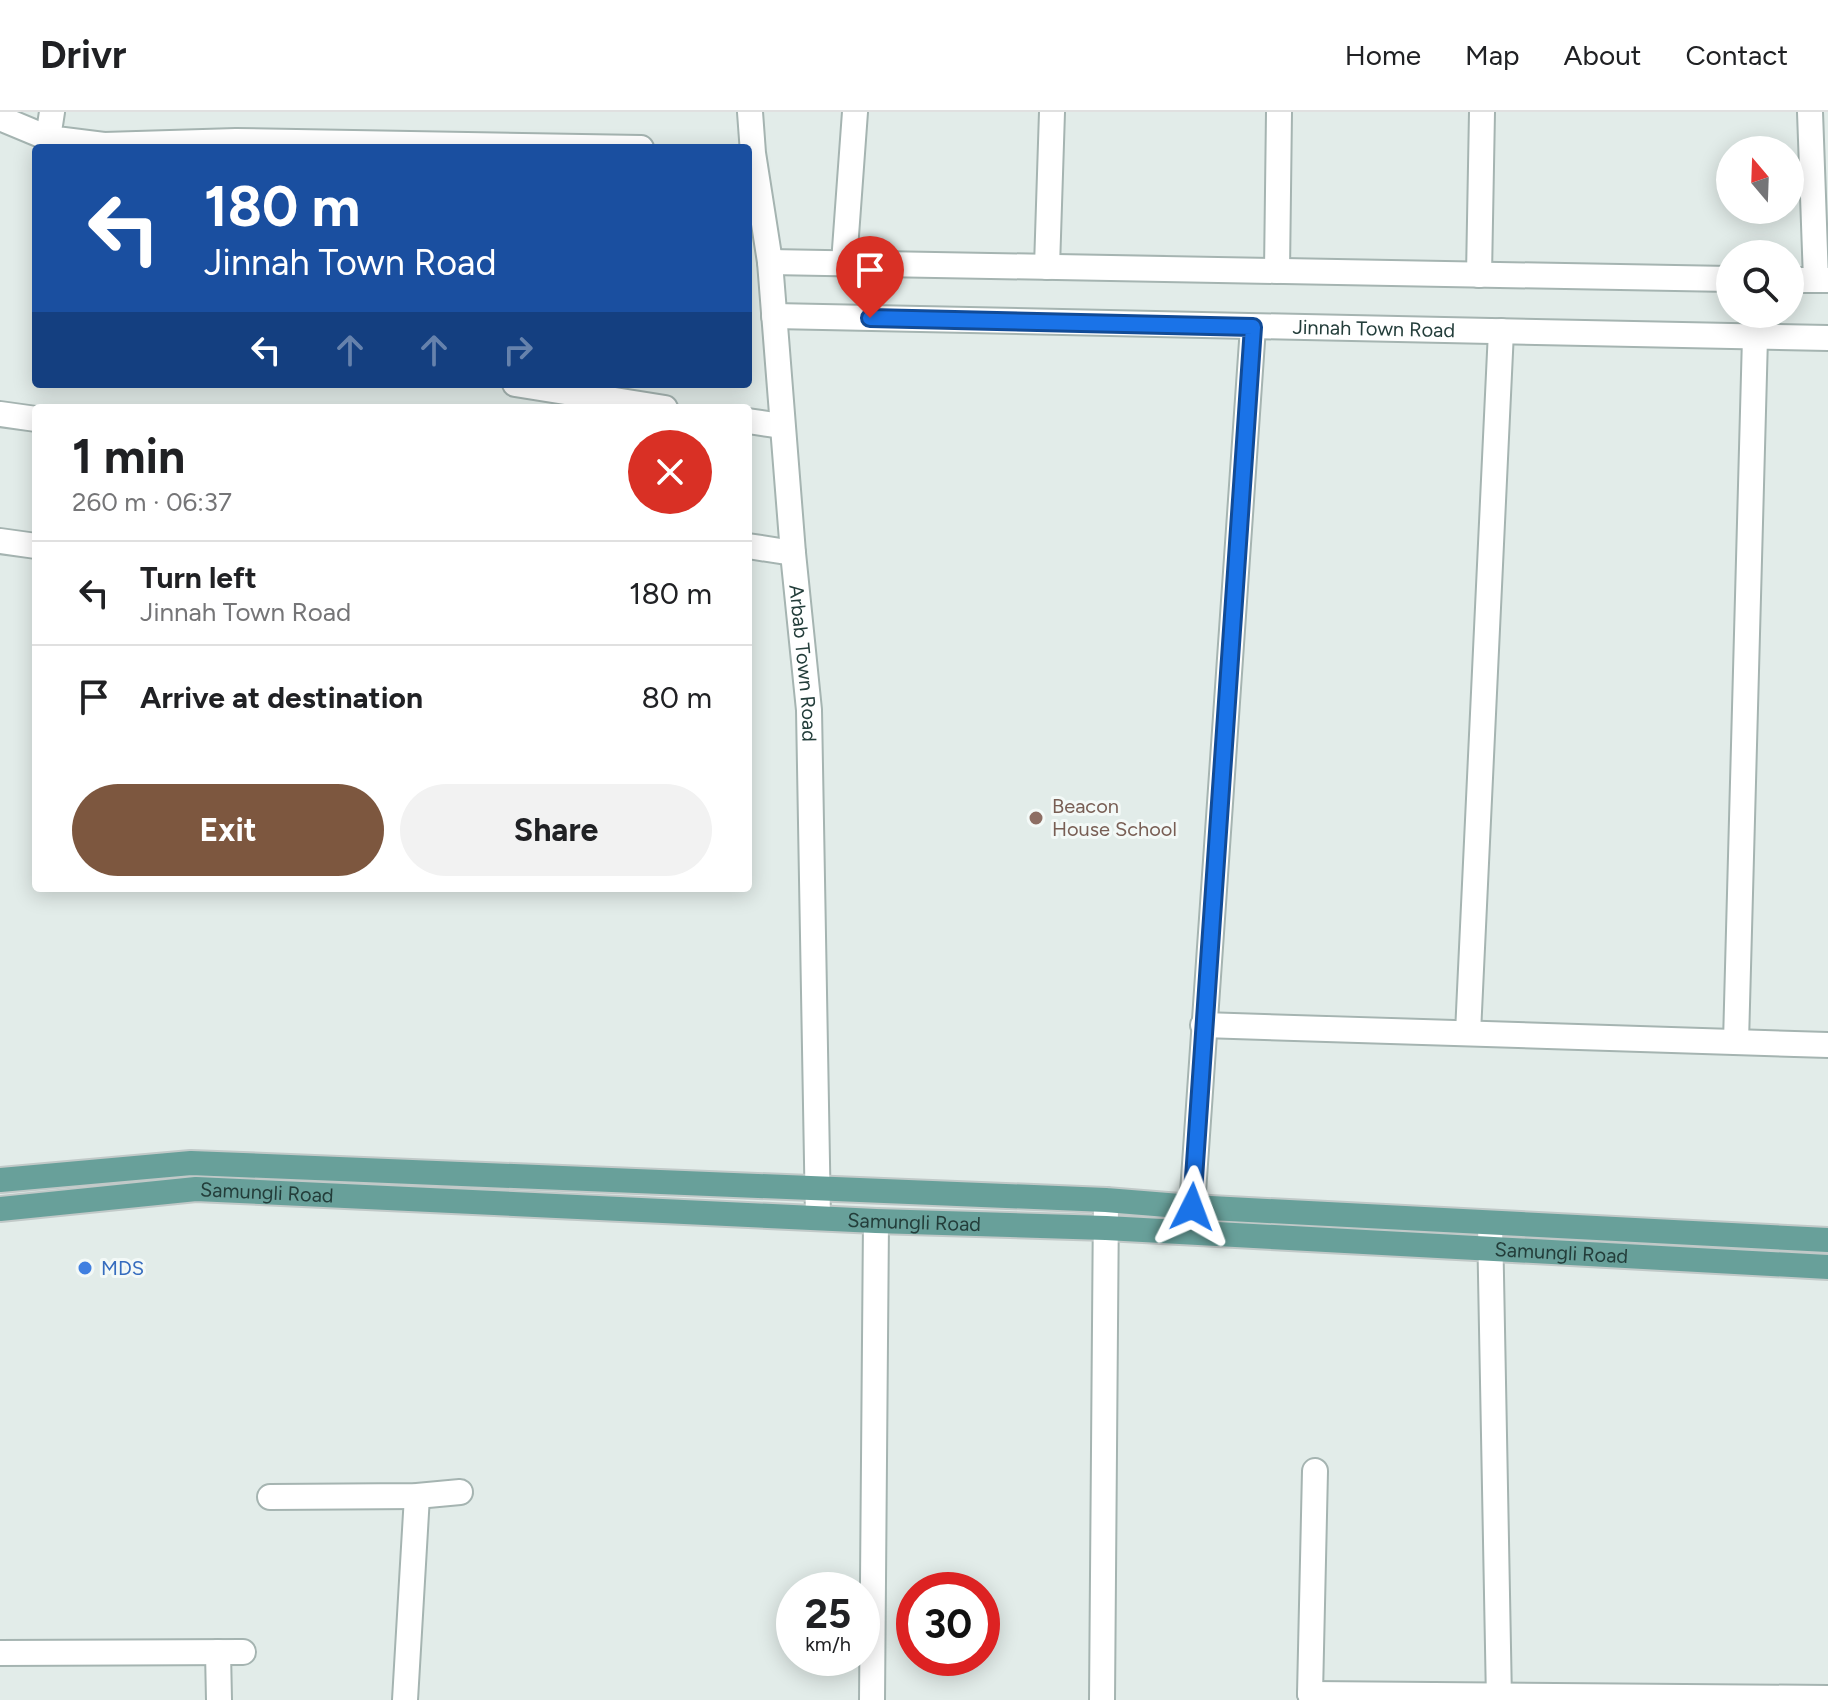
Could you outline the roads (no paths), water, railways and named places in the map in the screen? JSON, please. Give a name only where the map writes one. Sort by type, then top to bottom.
[{"type":"main road","name":"Samungli Road","points":[[0,1180],[191,1163],[1106,1200],[1828,1240]]},
{"type":"main road","name":"Samungli Road","points":[[0,1209],[196,1189],[876,1221],[1106,1228],[1828,1267]]},
{"type":"street","points":[[48,138],[52,112]]},
{"type":"street","name":"Arbab Town Road","points":[[750,112],[750,144]]},
{"type":"street","points":[[844,263],[855,112]]},
{"type":"street","points":[[1047,267],[1052,112]]},
{"type":"street","points":[[1277,271],[1279,112]]},
{"type":"street","points":[[1479,275],[1482,112]]},
{"type":"street","points":[[1810,112],[1822,280]]},
{"type":"street","points":[[0,118],[48,138],[96,144]]},
{"type":"street","points":[[137,144],[236,141],[410,144]]},
{"type":"street","name":"Arbab Town Road","points":[[752,164],[770,262],[809,710],[818,1218]]},
{"type":"street","points":[[770,262],[1716,279]]},
{"type":"street","name":"Jinnah Town Road","points":[[774,316],[1828,338]]},
{"type":"street","points":[[1192,1207],[1253,327]]},
{"type":"street","points":[[1468,1033],[1501,331]]},
{"type":"street","points":[[1736,1042],[1755,337]]},
{"type":"street","points":[[540,388],[640,404]]},
{"type":"street","points":[[0,414],[32,418]]},
{"type":"street","points":[[752,422],[782,426]]},
{"type":"street","points":[[0,541],[32,545]]},
{"type":"street","points":[[752,547],[793,553]]},
{"type":"street","points":[[1203,1025],[1828,1045]]},
{"type":"street","points":[[1102,1700],[1106,1200]]},
{"type":"street","points":[[872,1700],[876,1221]]},
{"type":"street","points":[[1490,1223],[1499,1698]]},
{"type":"street","points":[[1315,1471],[1312,1697],[1828,1698]]},
{"type":"street","points":[[270,1497],[417,1496],[460,1492]]},
{"type":"street","points":[[405,1700],[417,1496]]},
{"type":"street","points":[[218,1652],[219,1700]]},
{"type":"street","points":[[0,1653],[243,1652]]},
{"type":"place","name":"Beacon House School","points":[[1036,818]]},
{"type":"place","name":"MDS","points":[[85,1268]]}]
